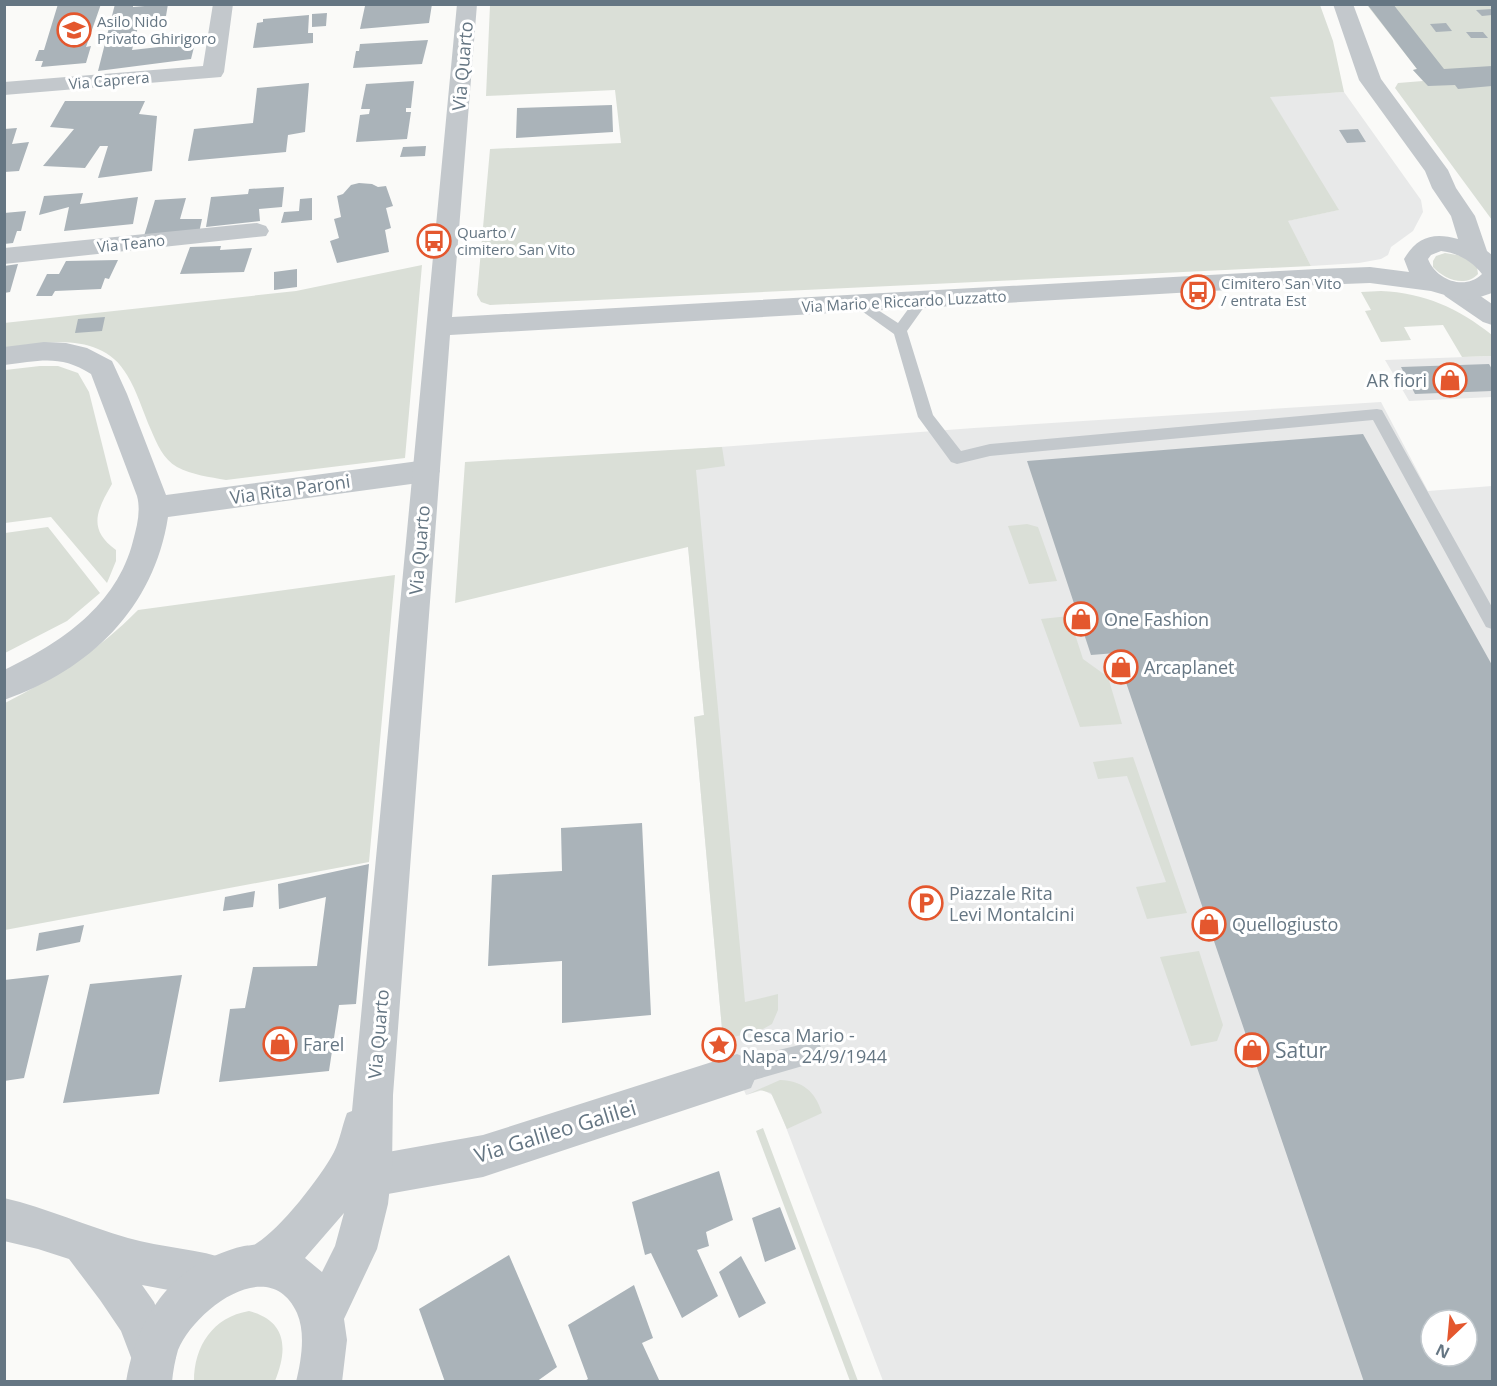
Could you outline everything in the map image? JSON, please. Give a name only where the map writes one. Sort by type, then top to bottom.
[{"type":"street","name":"Via Caprera","points":[[4,89],[213,72],[223,4]]},
{"type":"street","name":"Via Quarto","points":[[322,1315],[359,1240],[367,1206],[373,1095],[467,4]]},
{"type":"street","points":[[1343,4],[1370,80],[1436,170],[1444,188],[1463,216],[1475,252]]},
{"type":"street","points":[[1444,188],[1441,218],[1423,252],[1421,272],[1492,316]]},
{"type":"street","name":"Via Teano","points":[[4,255],[257,231]]},
{"type":"street","points":[[1423,252],[1452,245],[1475,252],[1488,262],[1492,270]]},
{"type":"street","name":"Via Mario e Riccardo Luzzatto","points":[[1370,275],[1423,252]]},
{"type":"street","name":"Via Mario e Riccardo Luzzatto","points":[[438,327],[1370,275],[1446,287]]},
{"type":"street","points":[[1446,287],[1472,291],[1482,289],[1492,279]]},
{"type":"street","points":[[4,356],[68,351],[83,355],[102,368],[154,508],[149,543],[141,570],[125,598],[110,616],[78,645],[36,671],[4,686]]},
{"type":"street","name":"Via Rita Paroni","points":[[154,508],[426,471]]},
{"type":"street","name":"Via Galileo Galilei","points":[[370,1176],[483,1156],[737,1074]]},
{"type":"street","name":"Via Quarto","points":[[264,1267],[299,1234],[337,1187],[350,1166],[373,1095]]},
{"type":"street","points":[[4,1219],[38,1227],[136,1262],[216,1277]]},
{"type":"street","points":[[83,1244],[116,1284],[138,1318],[151,1369]]},
{"type":"street","points":[[151,1369],[162,1334],[178,1309],[201,1286],[216,1277],[247,1267],[264,1267],[284,1272],[302,1282],[322,1315],[326,1348],[319,1382]]},
{"type":"lane","points":[[900,331],[922,300]]},
{"type":"lane","points":[[859,304],[900,331],[926,417],[957,458],[990,450],[1377,414],[1492,622]]},
{"type":"lane","points":[[737,1074],[762,1065],[812,1053]]},
{"type":"shaded area","points":[[490,5],[1320,5],[1333,41],[1344,92],[1270,97],[1339,210],[1288,221],[1311,266],[490,305],[481,302],[477,295],[490,149],[621,143],[615,90],[486,96]]},
{"type":"shaded area","points":[[1367,5],[1492,5],[1492,220],[1395,88],[1398,83],[1423,81],[1413,70],[1417,69]]},
{"type":"shaded area","points":[[1344,92],[1421,200],[1423,212],[1413,231],[1391,247],[1388,255],[1381,259],[1311,266],[1287,221],[1338,210],[1269,96]]},
{"type":"shaded area","points":[[1445,253],[1463,256],[1477,267],[1478,274],[1461,281],[1443,275],[1433,267],[1433,261],[1436,256]]},
{"type":"shaded area","points":[[422,265],[405,458],[226,480],[195,474],[172,464],[164,455],[127,375],[116,361],[103,351],[72,343],[55,342],[5,348],[4,323],[296,291]]},
{"type":"shaded area","points":[[1361,292],[1397,292],[1426,299],[1466,317],[1492,335],[1492,356],[1462,357],[1443,325],[1404,327],[1411,340],[1381,342],[1365,311],[1371,310]]},
{"type":"shaded area","points":[[1492,356],[1492,397],[1409,401],[1385,360]]},
{"type":"shaded area","points":[[58,366],[78,373],[89,392],[112,484],[102,502],[98,519],[101,534],[116,550],[116,561],[107,583],[51,517],[5,523],[5,370]]},
{"type":"shaded area","points":[[1381,402],[1428,491],[1492,486],[1492,1381],[883,1381],[774,1096],[763,1090],[746,1095],[723,1040],[694,717],[704,715],[679,450],[974,428]]},
{"type":"shaded area","points":[[722,447],[725,466],[696,470],[745,1002],[778,994],[778,1010],[772,1024],[763,1029],[723,1040],[694,717],[704,715],[688,547],[455,603],[465,462]]},
{"type":"shaded area","points":[[1027,524],[1038,527],[1057,581],[1029,584],[1008,526]]},
{"type":"shaded area","points":[[48,527],[100,593],[67,621],[5,653],[5,533]]},
{"type":"shaded area","points":[[395,575],[369,862],[5,930],[5,703],[75,662],[108,638],[138,610]]},
{"type":"shaded area","points":[[1069,616],[1083,659],[1108,677],[1122,724],[1080,727],[1041,619]]},
{"type":"shaded area","points":[[1133,757],[1187,913],[1147,919],[1136,887],[1166,882],[1127,776],[1098,779],[1093,762]]},
{"type":"shaded area","points":[[1199,951],[1223,1025],[1217,1041],[1191,1046],[1160,957]]},
{"type":"shaded area","points":[[780,1080],[802,1085],[812,1093],[822,1113],[787,1129],[771,1093],[760,1090],[746,1095]]},
{"type":"shaded area","points":[[763,1128],[858,1381],[850,1381],[756,1131]]},
{"type":"shaded area","points":[[249,1311],[271,1322],[281,1338],[282,1358],[275,1381],[194,1381],[198,1356],[208,1335],[225,1320]]},
{"type":"building","points":[[58,4],[101,4],[86,47],[91,46],[86,63],[41,67],[43,61],[35,61],[39,50],[44,50]]},
{"type":"building","points":[[115,4],[133,4],[133,7],[168,4],[166,16],[140,19],[132,50],[195,43],[191,59],[98,71]]},
{"type":"building","points":[[432,4],[429,23],[360,29],[365,6]]},
{"type":"building","points":[[1367,4],[1393,4],[1444,69],[1492,66],[1492,86],[1458,89],[1455,85],[1428,86],[1413,70],[1417,69]]},
{"type":"building","points":[[1492,9],[1492,15],[1482,16],[1476,10]]},
{"type":"building","points":[[327,13],[326,26],[312,27],[312,14]]},
{"type":"building","points":[[309,15],[308,33],[313,33],[313,43],[253,48],[257,23],[263,22],[263,19]]},
{"type":"building","points":[[1446,23],[1452,31],[1436,32],[1430,24]]},
{"type":"building","points":[[1466,32],[1483,32],[1488,38],[1471,38]]},
{"type":"building","points":[[428,40],[422,64],[353,68],[356,51],[359,51],[360,44]]},
{"type":"building","points":[[414,81],[411,108],[406,108],[406,112],[411,112],[407,139],[356,142],[360,115],[369,114],[370,109],[361,109],[366,84]]},
{"type":"building","points":[[309,83],[305,132],[288,135],[286,152],[188,161],[194,129],[253,123],[257,88]]},
{"type":"building","points":[[65,101],[145,101],[139,114],[157,116],[152,171],[98,178],[108,146],[100,146],[85,168],[43,166],[74,129],[50,127]]},
{"type":"building","points":[[612,105],[613,132],[516,138],[517,108]]},
{"type":"building","points":[[17,128],[12,144],[29,142],[19,171],[4,172],[4,129]]},
{"type":"building","points":[[1358,129],[1366,142],[1347,143],[1339,130]]},
{"type":"building","points":[[426,146],[425,156],[400,157],[403,147]]},
{"type":"building","points":[[359,183],[378,187],[386,186],[393,206],[386,208],[391,228],[385,230],[389,252],[337,263],[330,241],[339,238],[334,219],[341,217],[337,196],[343,194],[351,185]]},
{"type":"building","points":[[284,187],[282,207],[259,209],[260,221],[206,227],[211,197],[248,194],[249,189]]},
{"type":"building","points":[[83,193],[80,204],[138,197],[133,224],[64,231],[69,207],[39,215],[44,196]]},
{"type":"building","points":[[186,198],[180,219],[202,219],[199,233],[144,236],[155,200]]},
{"type":"building","points":[[312,198],[312,220],[281,223],[284,212],[299,211],[300,199]]},
{"type":"building","points":[[26,211],[21,231],[17,231],[13,243],[4,244],[4,213]]},
{"type":"building","points":[[221,246],[220,250],[252,248],[244,272],[180,274],[190,247]]},
{"type":"building","points":[[118,260],[109,279],[105,278],[101,289],[55,291],[52,296],[36,296],[47,274],[59,274],[66,261]]},
{"type":"building","points":[[18,264],[10,292],[4,293],[4,266]]},
{"type":"building","points":[[297,269],[297,287],[274,290],[274,272]]},
{"type":"building","points":[[105,317],[102,331],[75,333],[78,319]]},
{"type":"building","name":"AR fiori","points":[[1489,364],[1492,369],[1492,391],[1415,394],[1401,367]]},
{"type":"building","points":[[1363,434],[1492,665],[1492,1382],[1364,1382],[1116,653],[1091,655],[1027,461]]},
{"type":"building","points":[[642,823],[651,1015],[562,1023],[562,961],[488,966],[492,875],[562,871],[561,828]]},
{"type":"building","points":[[369,864],[356,1004],[339,1005],[329,1071],[219,1082],[230,1009],[245,1008],[253,967],[317,966],[326,897],[279,909],[278,884]]},
{"type":"building","points":[[255,891],[253,907],[223,911],[225,897]]},
{"type":"building","points":[[84,925],[80,942],[36,951],[39,933]]},
{"type":"building","points":[[49,975],[24,1078],[4,1081],[4,980]]},
{"type":"building","points":[[182,975],[159,1094],[63,1103],[90,984]]},
{"type":"building","points":[[719,1171],[733,1220],[706,1232],[709,1246],[697,1250],[718,1296],[682,1318],[651,1253],[645,1255],[632,1202]]},
{"type":"building","points":[[780,1207],[796,1249],[765,1262],[752,1218]]},
{"type":"building","points":[[509,1255],[557,1367],[536,1382],[445,1382],[419,1309]]},
{"type":"building","points":[[741,1256],[766,1303],[739,1318],[719,1272]]},
{"type":"building","points":[[634,1285],[653,1338],[642,1343],[660,1382],[583,1382],[588,1379],[568,1325]]},
{"type":"place","name":"Asilo Nido Privato Ghirigoro","points":[[74,30]]},
{"type":"place","name":"Quarto / cimitero San Vito","points":[[434,241]]},
{"type":"place","name":"Cimitero San Vito / entrata Est","points":[[1198,292]]},
{"type":"place","name":"AR fiori","points":[[1450,380]]},
{"type":"place","name":"One Fashion","points":[[1081,619]]},
{"type":"place","name":"Arcaplanet","points":[[1121,667]]},
{"type":"place","name":"Piazzale Rita Levi Montalcini","points":[[926,903]]},
{"type":"place","name":"Quellogiusto","points":[[1209,924]]},
{"type":"place","name":"Farel","points":[[280,1044]]},
{"type":"place","name":"Cesca Mario - Napa - 24/9/1944","points":[[719,1045]]},
{"type":"place","name":"Satur","points":[[1252,1050]]}]
